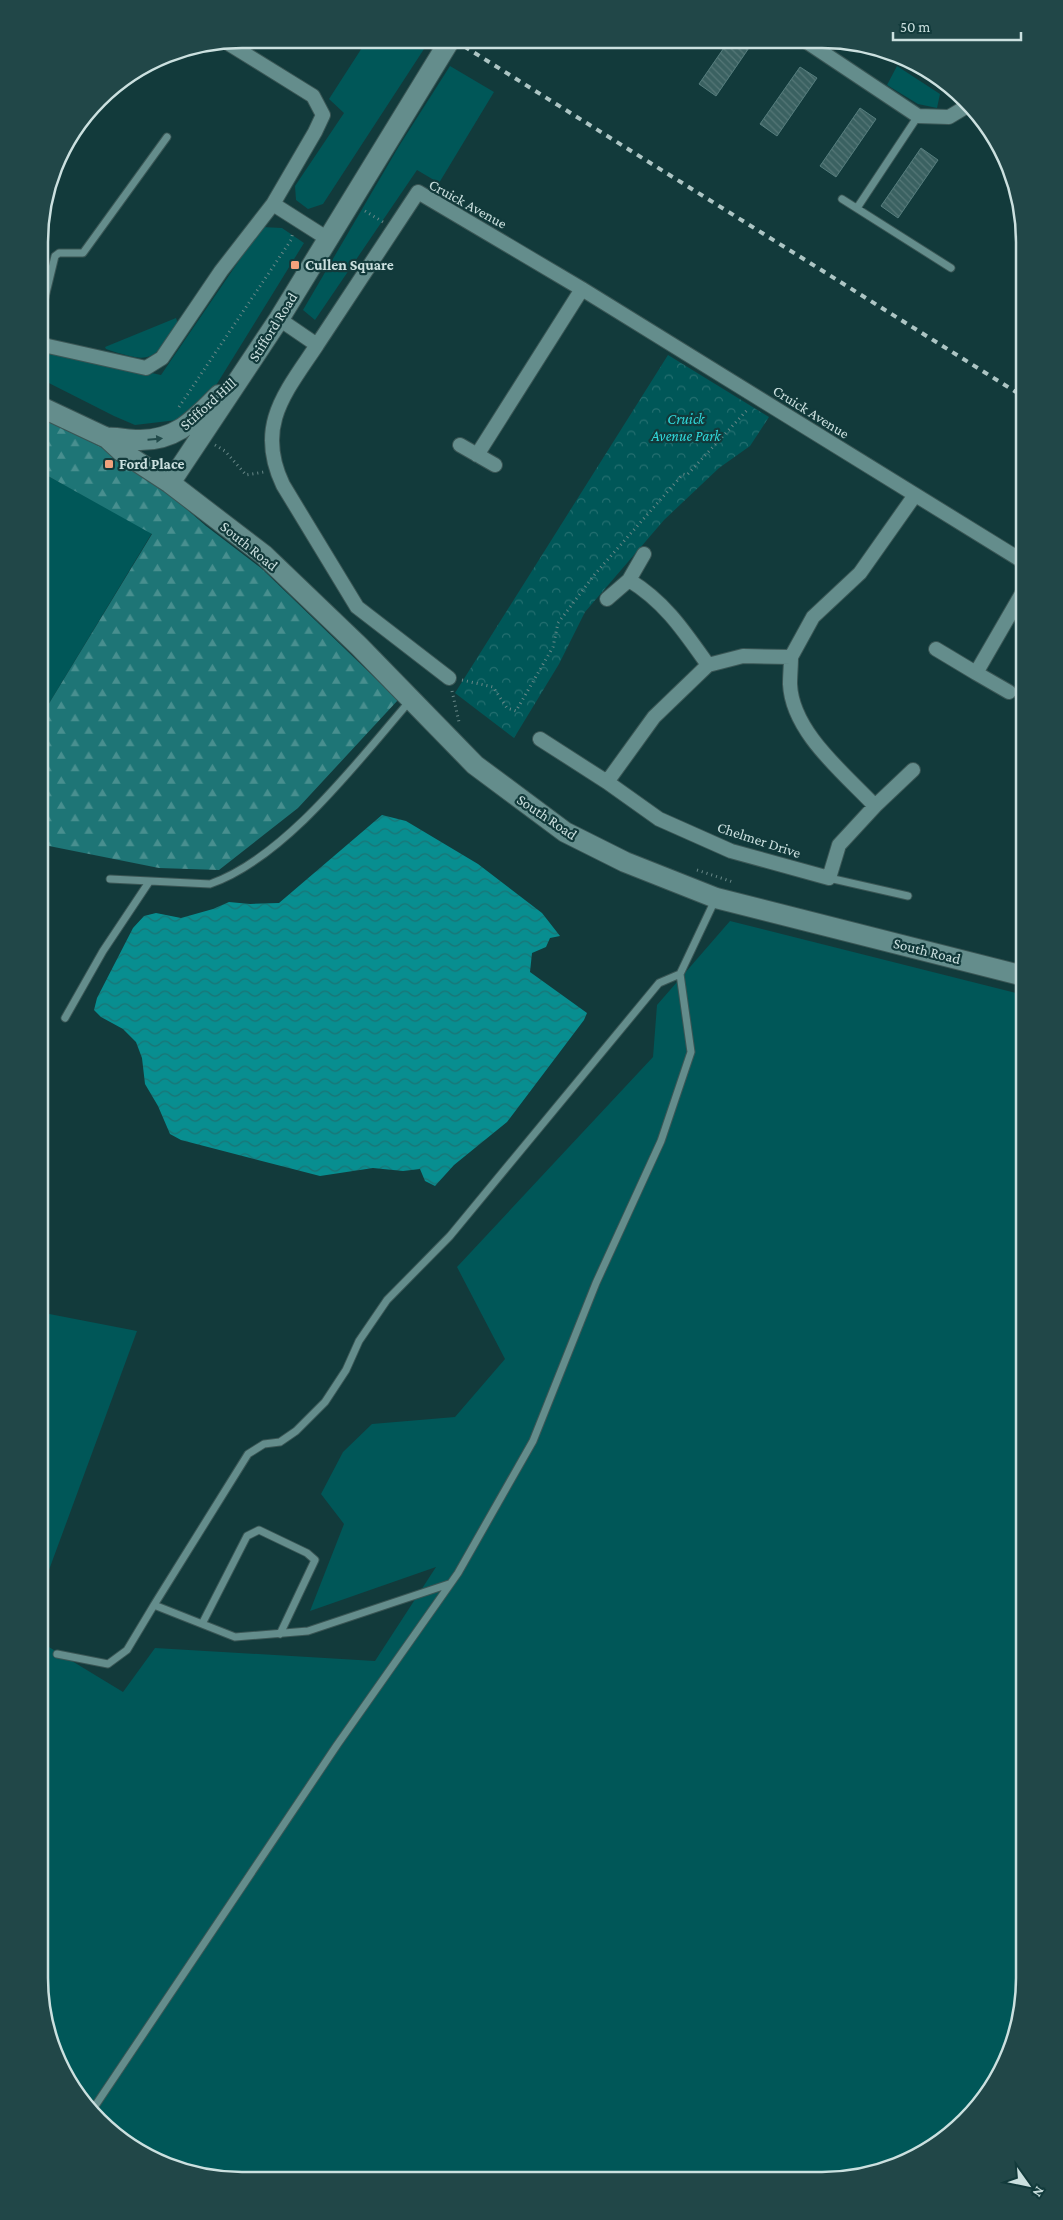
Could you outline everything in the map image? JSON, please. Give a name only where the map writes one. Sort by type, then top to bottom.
[{"type":"main road","name":"Stifford Road","points":[[170,483],[248,368],[444,48]]},
{"type":"main road","name":"Stifford Hill","points":[[107,438],[138,440],[167,438],[192,421],[248,368]]},
{"type":"main road","name":"Stifford Hill","points":[[48,410],[107,438],[121,451],[170,483]]},
{"type":"main road","name":"South Road","points":[[170,483],[264,555],[360,646],[475,765],[565,832],[625,862],[716,898],[1016,974]]},
{"type":"street","points":[[48,346],[146,368],[162,358],[221,271],[273,204],[323,115],[313,96],[236,48]]},
{"type":"street","points":[[816,48],[918,116],[949,117],[963,109]]},
{"type":"street","name":"Cruick Avenue","points":[[317,345],[418,192],[582,289],[1016,557]]},
{"type":"street","points":[[273,204],[328,239]]},
{"type":"street","points":[[477,455],[582,289]]},
{"type":"street","points":[[278,320],[317,345],[281,399],[273,420],[272,446],[276,469],[357,607],[449,678]]},
{"type":"street","points":[[460,444],[494,465]]},
{"type":"street","points":[[875,806],[809,736],[797,713],[790,686],[791,657],[813,617],[860,573],[915,495]]},
{"type":"street","points":[[607,599],[629,580],[644,554]]},
{"type":"street","points":[[629,580],[649,593],[672,616],[708,665]]},
{"type":"street","points":[[976,673],[1016,604]]},
{"type":"street","points":[[936,648],[1009,692]]},
{"type":"street","points":[[607,782],[654,717],[708,665],[743,656],[791,657]]},
{"type":"street","name":"Chelmer Drive","points":[[540,738],[659,819],[731,851],[829,878]]},
{"type":"street","points":[[829,878],[839,845],[875,806],[913,770]]},
{"type":"lane","points":[[857,208],[918,116]]},
{"type":"lane","points":[[48,285],[55,256],[59,253],[83,253],[167,138]]},
{"type":"lane","points":[[842,199],[951,268]]},
{"type":"lane","points":[[110,879],[210,884],[224,879],[253,862],[301,821],[345,775],[411,700]]},
{"type":"lane","points":[[829,878],[908,896]]},
{"type":"lane","points":[[65,1018],[103,951],[149,882]]},
{"type":"lane","points":[[95,2106],[337,1745],[450,1584],[534,1441],[596,1284],[661,1141],[691,1052],[680,974],[716,898]]},
{"type":"lane","points":[[57,1654],[108,1664],[127,1650],[248,1454],[264,1444],[280,1442],[296,1431],[325,1402],[346,1370],[359,1340],[387,1300],[450,1236],[659,983],[680,974]]},
{"type":"lane","points":[[202,1624],[247,1536],[259,1530],[307,1553],[315,1560],[280,1634]]},
{"type":"lane","points":[[154,1604],[235,1637],[280,1634],[308,1631],[450,1584]]},
{"type":"path","points":[[360,208],[385,224]]},
{"type":"path","points":[[177,410],[291,240],[294,228]]},
{"type":"path","points":[[462,731],[449,678],[493,686],[507,708],[516,711],[553,648],[558,623],[595,574],[683,474],[688,475],[758,398]]},
{"type":"path","points":[[202,437],[224,451],[246,475],[276,469]]},
{"type":"path","points":[[693,870],[702,870],[737,884]]},
{"type":"green space","points":[[362,48],[424,49],[323,204],[308,209],[296,200],[295,186],[344,113],[329,99]]},
{"type":"green space","points":[[450,66],[494,92],[439,183],[417,170],[315,320],[303,310],[399,146]]},
{"type":"green space","points":[[897,66],[940,94],[937,108],[918,104],[887,85]]},
{"type":"green space","points":[[262,227],[282,228],[304,243],[215,387],[177,420],[135,425],[48,383],[48,351],[161,375]]},
{"type":"green space","points":[[176,318],[179,327],[162,348],[148,357],[132,357],[106,349],[105,347]]},
{"type":"green space","name":"Cruick Avenue Park","points":[[668,355],[769,417],[750,446],[719,468],[664,520],[585,612],[559,664],[514,738],[455,693]]},
{"type":"green space","points":[[48,421],[101,447],[160,486],[206,526],[261,568],[398,700],[298,808],[219,870],[159,868],[48,846],[48,705],[152,534],[48,476]]},
{"type":"green space","points":[[48,476],[152,533],[48,705]]},
{"type":"green space","points":[[730,921],[1016,993],[1016,1979],[1012,2017],[996,2065],[983,2086],[959,2116],[929,2140],[896,2158],[872,2166],[847,2171],[228,2172],[191,2166],[155,2153],[113,2124],[88,2097],[67,2065],[51,2017],[48,1992],[48,1646],[123,1692],[155,1648],[375,1661],[436,1567],[310,1611],[344,1524],[321,1494],[343,1452],[372,1424],[455,1417],[505,1359],[457,1267],[653,1057],[657,1005]]},
{"type":"green space","points":[[48,1314],[137,1331],[48,1573]]},
{"type":"water","points":[[382,815],[406,821],[478,864],[542,913],[560,936],[550,938],[546,947],[532,953],[530,972],[587,1013],[584,1020],[507,1122],[454,1165],[435,1186],[425,1181],[420,1169],[403,1171],[373,1168],[320,1176],[181,1140],[170,1134],[158,1106],[145,1084],[142,1058],[136,1042],[123,1029],[101,1017],[94,1010],[97,998],[133,928],[144,916],[156,913],[181,918],[213,909],[229,902],[250,904],[279,903]]},
{"type":"building","points":[[724,48],[749,48],[716,96],[699,84]]},
{"type":"building","points":[[800,67],[817,78],[777,136],[760,124]]},
{"type":"building","points":[[860,108],[876,119],[836,177],[820,166]]},
{"type":"building","points":[[921,148],[938,160],[898,218],[881,206]]},
{"type":"railway","points":[[467,48],[1016,392]]},
{"type":"place","name":"Cullen Square","points":[[295,265]]},
{"type":"place","name":"Ford Place","points":[[109,464]]}]
